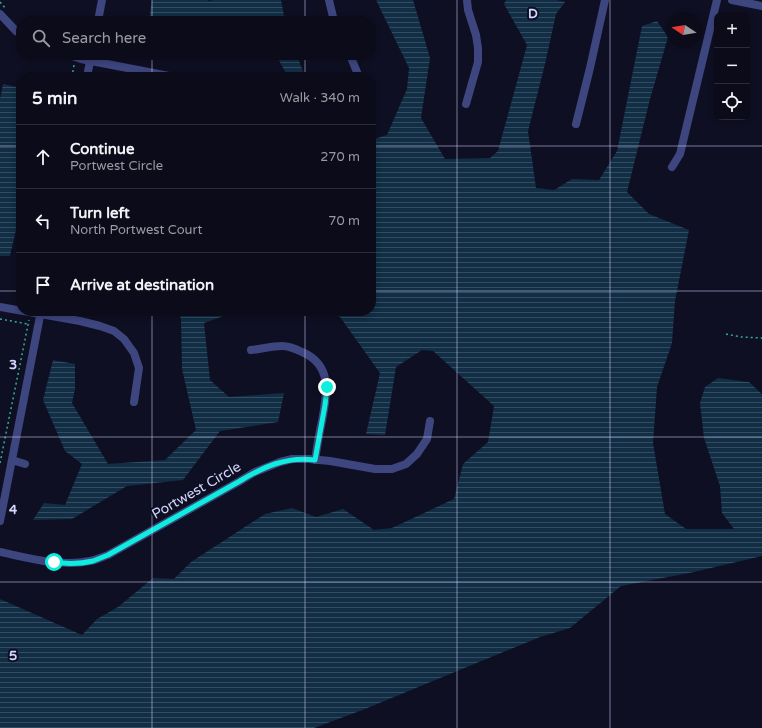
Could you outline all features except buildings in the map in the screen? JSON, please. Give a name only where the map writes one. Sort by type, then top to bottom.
[{"type":"street","points":[[99,16],[102,0]]},
{"type":"street","points":[[329,0],[333,16]]},
{"type":"street","points":[[466,104],[478,62],[476,36],[468,10],[467,0]]},
{"type":"street","points":[[576,124],[605,0]]},
{"type":"street","points":[[672,167],[680,154],[717,0]]},
{"type":"street","points":[[732,0],[762,6]]},
{"type":"street","points":[[0,14],[16,31]]},
{"type":"street","points":[[88,72],[91,60]]},
{"type":"street","points":[[100,60],[152,72]]},
{"type":"street","points":[[352,60],[358,72]]},
{"type":"street","points":[[0,307],[16,310]]},
{"type":"street","points":[[0,521],[39,316]]},
{"type":"street","points":[[54,316],[100,326],[114,331],[124,339],[134,353],[139,368],[134,402]]},
{"type":"street","points":[[251,350],[283,346],[296,349],[309,355],[318,363],[325,376],[327,387],[315,460]]},
{"type":"street","name":"Portwest Circle","points":[[0,552],[62,563],[92,561],[108,555],[255,472],[280,462],[292,460],[315,460],[375,469],[392,469],[406,464],[417,454],[427,439],[430,421]]},
{"type":"street","points":[[12,460],[25,464]]},
{"type":"path","points":[[72,60],[72,72]]},
{"type":"path","points":[[0,463],[29,316]]},
{"type":"path","points":[[0,319],[28,324]]},
{"type":"path","points":[[726,334],[741,337],[762,338]]},
{"type":"water","points":[[152,0],[281,0],[284,16],[150,16]]},
{"type":"water","points":[[376,0],[413,0],[430,58],[421,118],[445,159],[490,158],[498,151],[527,45],[504,4],[506,0],[556,0],[565,2],[556,14],[528,131],[536,188],[554,190],[572,179],[599,180],[617,151],[642,26],[657,21],[666,34],[666,44],[650,99],[627,192],[649,214],[689,230],[675,301],[672,343],[657,387],[653,443],[665,514],[686,529],[734,529],[722,513],[720,486],[704,438],[700,403],[705,387],[718,378],[749,382],[762,394],[762,556],[694,572],[621,586],[570,628],[540,637],[365,709],[314,728],[0,728],[0,599],[82,635],[97,619],[118,607],[153,578],[174,579],[191,562],[265,514],[292,508],[316,517],[343,509],[374,530],[392,528],[454,499],[463,464],[488,442],[494,406],[433,351],[422,350],[396,367],[385,435],[366,434],[380,373],[340,317],[337,316],[376,316],[376,138],[387,135],[407,89],[409,68]]},
{"type":"water","points":[[279,60],[299,60],[303,72],[285,72]]},
{"type":"water","points":[[3,84],[16,87],[16,230],[10,256],[0,256],[0,99]]},
{"type":"water","points":[[180,316],[224,316],[204,323],[210,380],[229,397],[284,393],[278,422],[220,431],[183,480],[127,486],[72,519],[33,520],[44,503],[65,505],[82,464],[65,451],[43,400],[53,360],[75,364],[75,389],[72,403],[108,464],[165,460],[196,430],[182,369]]},
{"type":"route","points":[[54,562],[77,563],[92,561],[108,555],[255,472],[280,462],[309,459],[315,460],[327,387]]}]
